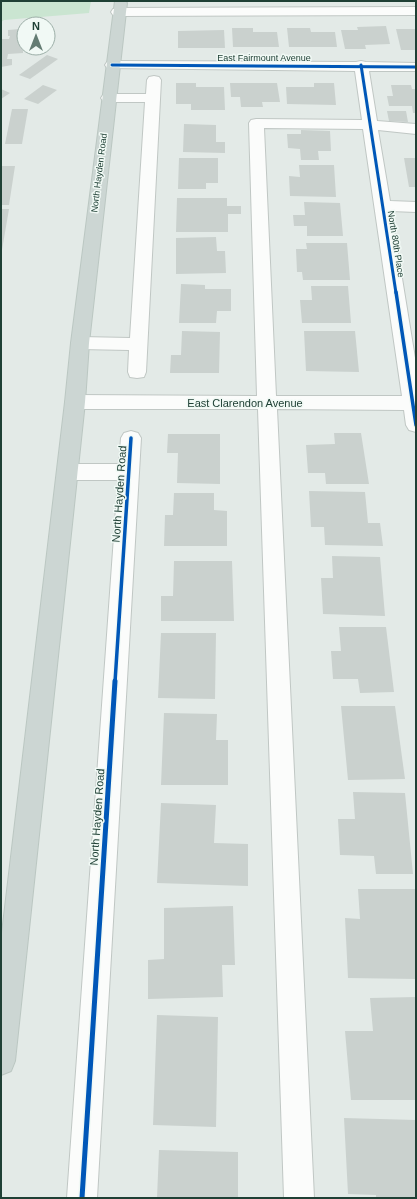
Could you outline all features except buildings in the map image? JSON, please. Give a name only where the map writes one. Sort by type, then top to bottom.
[{"type":"main road","name":"North Hayden Road","points":[[1,1061],[80,343],[120,4]]},
{"type":"street","points":[[214,2],[381,1]]},
{"type":"street","points":[[120,4],[416,12]]},
{"type":"street","name":"East Fairmount Avenue","points":[[112,65],[361,65],[416,67]]},
{"type":"street","name":"North 80th Place","points":[[361,65],[416,425]]},
{"type":"street","points":[[137,372],[154,80]]},
{"type":"street","points":[[108,98],[153,98]]},
{"type":"street","points":[[299,1198],[256,124],[370,125],[416,129]]},
{"type":"street","points":[[382,206],[416,207]]},
{"type":"street","points":[[80,343],[138,344]]},
{"type":"street","name":"East Clarendon Avenue","points":[[74,402],[414,404]]},
{"type":"street","name":"North Hayden Road","points":[[82,1198],[131,438]]},
{"type":"street","name":"North Hayden Road","points":[[66,472],[129,472]]},
{"type":"green space","points":[[1,1],[91,1],[89,13],[53,16],[16,16],[16,19],[4,20],[1,22]]},
{"type":"cycle path","points":[[112,65],[416,67]]},
{"type":"cycle path","points":[[361,65],[416,425]]},
{"type":"cycle path","points":[[82,1198],[131,438]]}]
